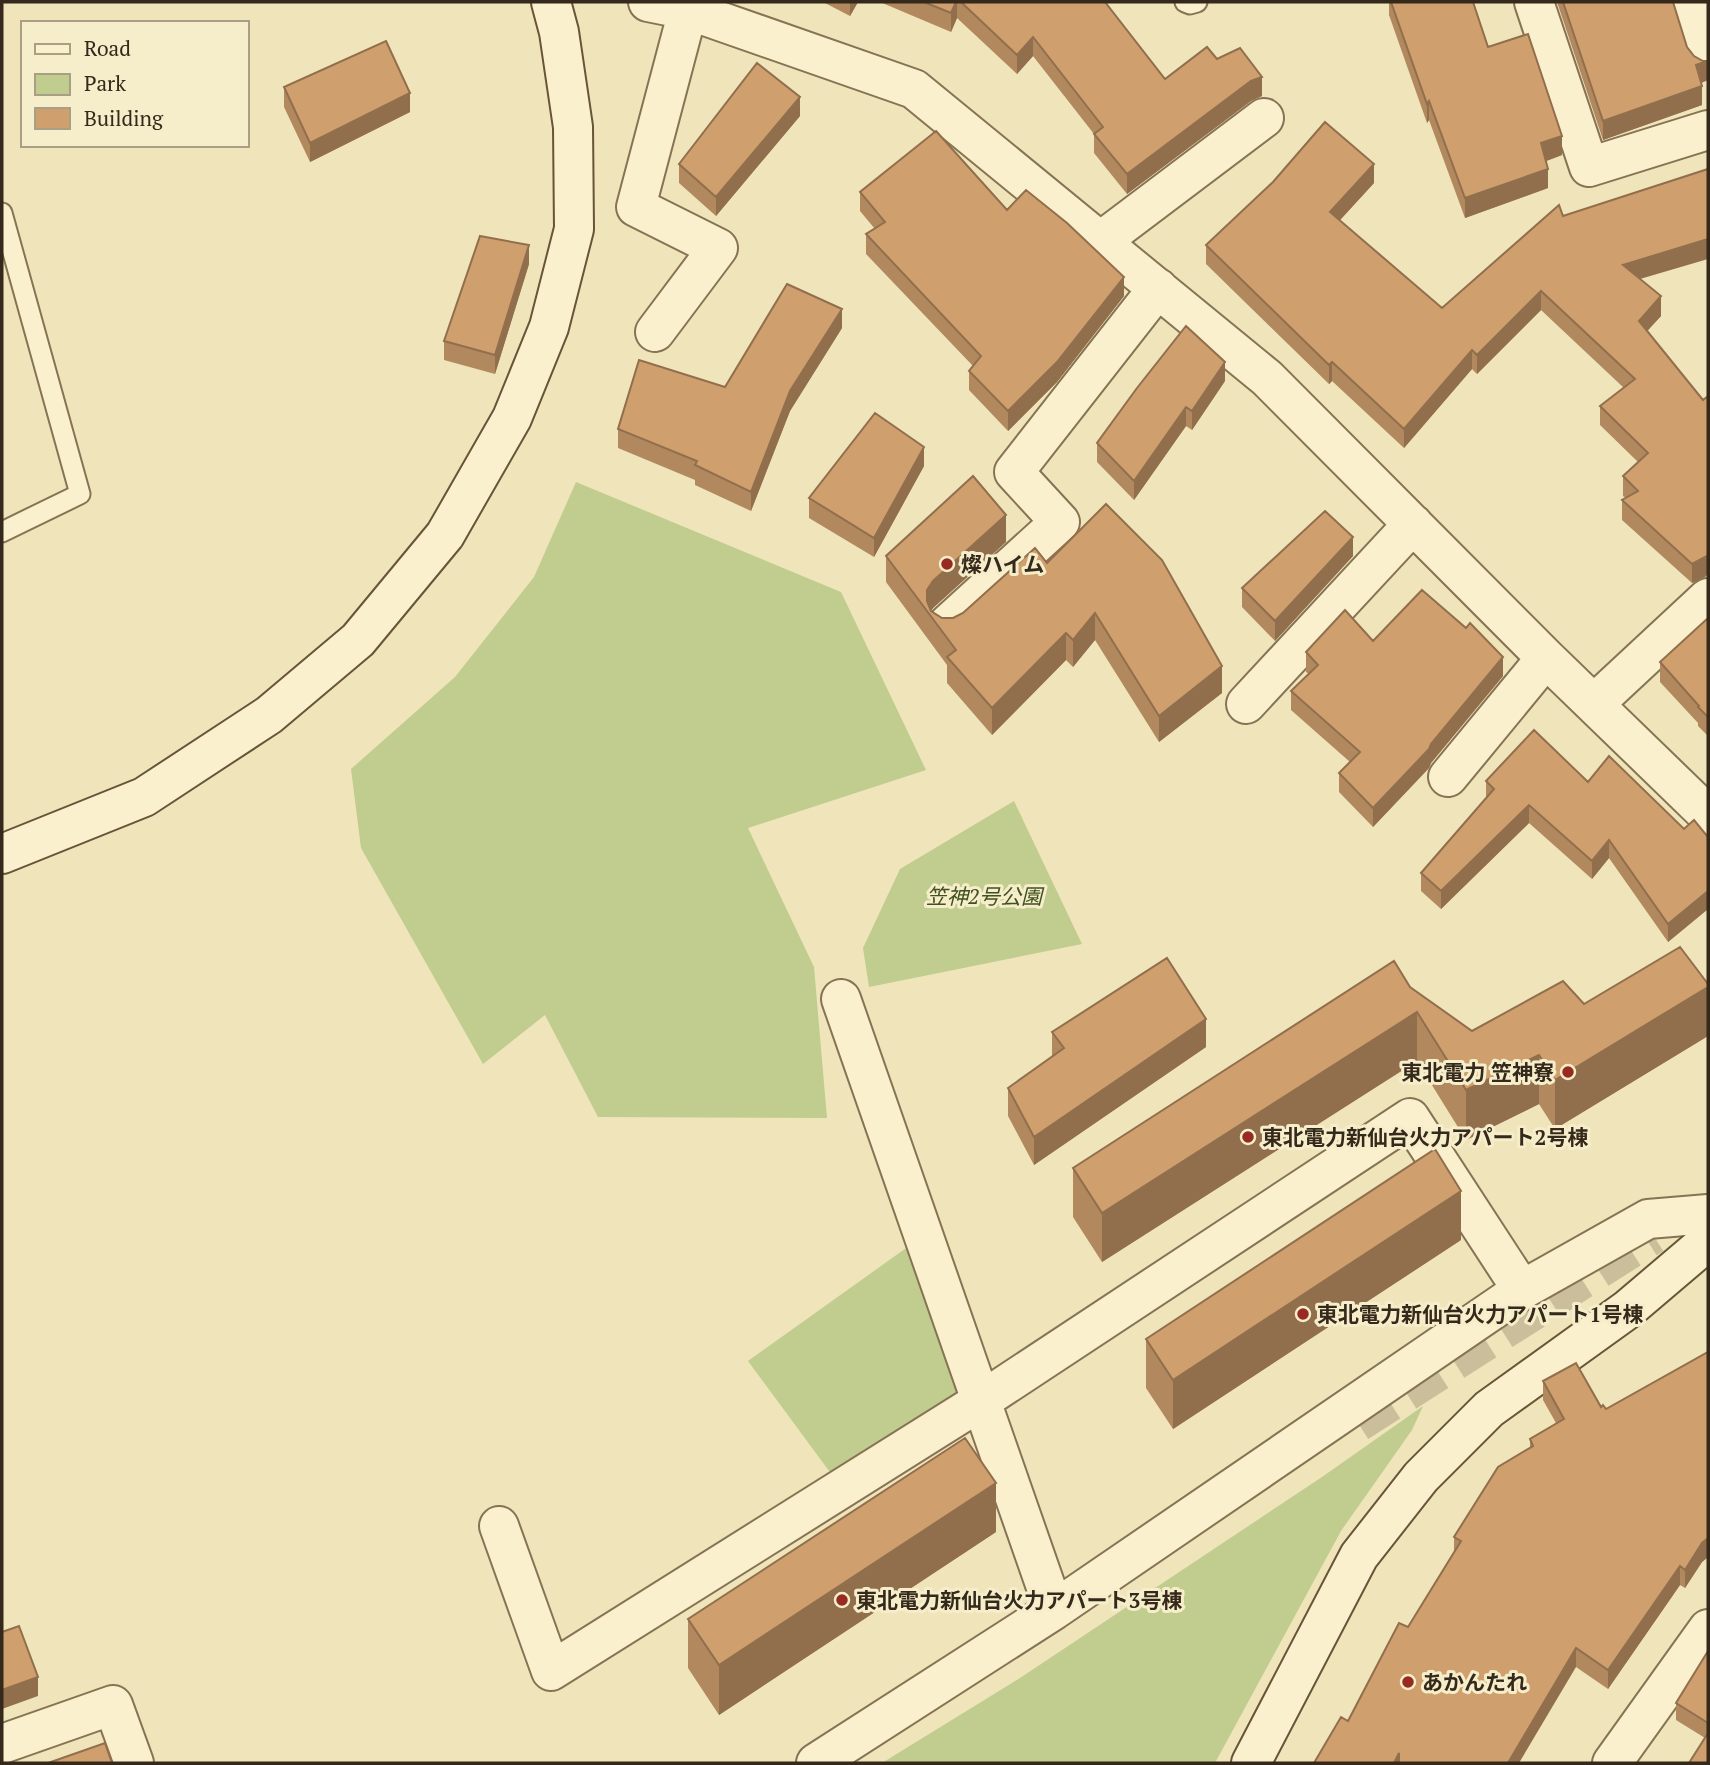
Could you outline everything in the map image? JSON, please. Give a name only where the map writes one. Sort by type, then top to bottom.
[{"type":"street","points":[[2,854],[144,797],[269,715],[358,640],[445,535],[512,418],[549,327],[574,229],[573,127],[559,32],[551,2]]},
{"type":"street","points":[[648,2],[688,10],[914,89],[1267,378],[1546,658],[1708,815]]},
{"type":"street","points":[[1534,2],[1589,167],[1708,130]]},
{"type":"street","points":[[1690,2],[1708,60]]},
{"type":"street","points":[[655,332],[718,248],[636,207],[688,10]]},
{"type":"street","points":[[1101,241],[1264,118]]},
{"type":"street","points":[[948,624],[1060,522],[1014,472],[1158,288]]},
{"type":"street","points":[[1246,704],[1413,524]]},
{"type":"street","points":[[1594,704],[1708,598]]},
{"type":"street","points":[[1448,777],[1546,658]]},
{"type":"street","points":[[841,999],[1054,1610]]},
{"type":"street","points":[[499,1526],[551,1671],[981,1401],[1410,1118],[1522,1290]]},
{"type":"street","points":[[816,1763],[1054,1610],[1522,1290],[1647,1219],[1708,1214]]},
{"type":"street","points":[[1251,1763],[1359,1556],[1421,1477],[1489,1409],[1628,1309],[1708,1241]]},
{"type":"street","points":[[1708,1598],[1708,1611]]},
{"type":"street","points":[[1612,1763],[1708,1629]]},
{"type":"street","points":[[2,1744],[113,1704],[134,1763]]},
{"type":"lane","points":[[1185,2],[1197,2]]},
{"type":"lane","points":[[2,213],[80,494],[2,533]]},
{"type":"green space","points":[[576,482],[841,592],[926,770],[748,828],[814,967],[827,1118],[598,1117],[545,1015],[483,1064],[361,848],[351,769],[455,677],[534,577]]},
{"type":"green space","name":"笠神2号公園","points":[[1014,801],[1082,944],[869,987],[863,948],[900,869]]},
{"type":"green space","points":[[909,1246],[961,1396],[835,1479],[748,1361]]},
{"type":"green space","points":[[1423,1406],[1412,1430],[1341,1531],[1215,1763],[882,1763],[1020,1678],[1322,1477]]},
{"type":"building","points":[[924,2],[956,2],[951,13]]},
{"type":"building","points":[[961,2],[1105,2],[1165,79],[1207,47],[1217,59],[1240,48],[1262,77],[1251,81],[1127,174],[1094,134],[1103,127],[1033,37],[1017,55]]},
{"type":"building","points":[[1391,2],[1473,2],[1488,47],[1528,34],[1562,136],[1541,143],[1548,169],[1465,198],[1429,101],[1427,104]]},
{"type":"building","points":[[1563,2],[1673,2],[1687,47],[1694,56],[1708,61],[1696,65],[1702,86],[1603,121]]},
{"type":"building","points":[[386,41],[410,93],[310,143],[284,87]]},
{"type":"building","points":[[757,63],[800,97],[716,197],[679,164]]},
{"type":"building","points":[[1325,122],[1374,164],[1330,212],[1442,308],[1559,205],[1563,216],[1708,169],[1708,239],[1623,265],[1661,296],[1639,321],[1703,400],[1708,396],[1708,555],[1692,564],[1622,500],[1638,491],[1623,476],[1648,453],[1600,406],[1635,379],[1541,291],[1477,355],[1472,350],[1404,429],[1332,362],[1329,365],[1206,245],[1273,182]]},
{"type":"building","points":[[936,131],[1007,210],[1026,190],[1067,223],[1124,277],[1057,362],[1008,411],[969,371],[981,356],[866,234],[885,222],[860,192]]},
{"type":"building","points":[[480,236],[529,245],[495,355],[444,341]]},
{"type":"building","points":[[787,284],[842,309],[790,391],[751,492],[695,465],[697,461],[618,429],[639,360],[725,387]]},
{"type":"building","points":[[1186,326],[1225,362],[1192,411],[1186,407],[1134,481],[1097,443]]},
{"type":"building","points":[[875,413],[924,447],[874,538],[809,498]]},
{"type":"building","points":[[973,476],[1006,515],[933,581],[927,590],[931,611],[942,618],[953,618],[963,613],[1035,548],[1047,563],[1106,504],[1162,560],[1222,666],[1159,716],[1095,613],[1073,640],[1066,633],[992,708],[947,657],[956,650],[886,556]]},
{"type":"building","points":[[1325,511],[1353,537],[1275,621],[1242,588]]},
{"type":"building","points":[[1422,590],[1466,628],[1470,623],[1503,657],[1429,749],[1373,808],[1339,773],[1360,752],[1291,691],[1318,665],[1306,652],[1345,610],[1373,641]]},
{"type":"building","points":[[1708,618],[1708,717],[1660,662]]},
{"type":"building","points":[[1534,730],[1588,782],[1609,756],[1684,829],[1694,820],[1708,837],[1708,891],[1668,924],[1609,840],[1592,861],[1529,805],[1441,891],[1421,873],[1494,789],[1486,781]]},
{"type":"building","points":[[1680,947],[1708,987],[1555,1080],[1539,1055],[1466,1090],[1417,1012],[1102,1213],[1073,1168],[1394,961],[1410,987],[1472,1031],[1563,981],[1584,1004]]},
{"type":"building","points":[[1167,958],[1206,1019],[1034,1137],[1008,1088],[1064,1048],[1052,1032]]},
{"type":"building","points":[[1435,1149],[1461,1191],[1173,1380],[1146,1339]]},
{"type":"building","points":[[1708,1352],[1708,1538],[1685,1570],[1680,1566],[1608,1670],[1576,1648],[1508,1763],[1399,1763],[1399,1753],[1394,1763],[1314,1763],[1341,1717],[1348,1721],[1399,1623],[1408,1627],[1461,1541],[1454,1537],[1498,1467],[1533,1446],[1530,1439],[1564,1419],[1543,1381],[1576,1363],[1601,1407],[1603,1405],[1606,1409]]},
{"type":"building","points":[[965,1438],[996,1483],[719,1665],[688,1619]]},
{"type":"building","points":[[19,1626],[38,1677],[2,1690],[2,1632]]},
{"type":"building","points":[[1708,1651],[1708,1723],[1676,1703]]},
{"type":"building","points":[[1708,1733],[1708,1763],[1689,1763]]},
{"type":"building","points":[[105,1743],[112,1763],[48,1763]]},
{"type":"tunnel","points":[[1358,1423],[1653,1235]]},
{"type":"place","name":"燦ハイム","points":[[947,564]]},
{"type":"place","name":"東北電力 笠神寮","points":[[1568,1072]]},
{"type":"place","name":"東北電力新仙台火力アパート2号棟","points":[[1248,1137]]},
{"type":"place","name":"東北電力新仙台火力アパート1号棟","points":[[1303,1314]]},
{"type":"place","name":"東北電力新仙台火力アパート3号棟","points":[[842,1600]]},
{"type":"place","name":"あかんたれ","points":[[1408,1682]]}]
